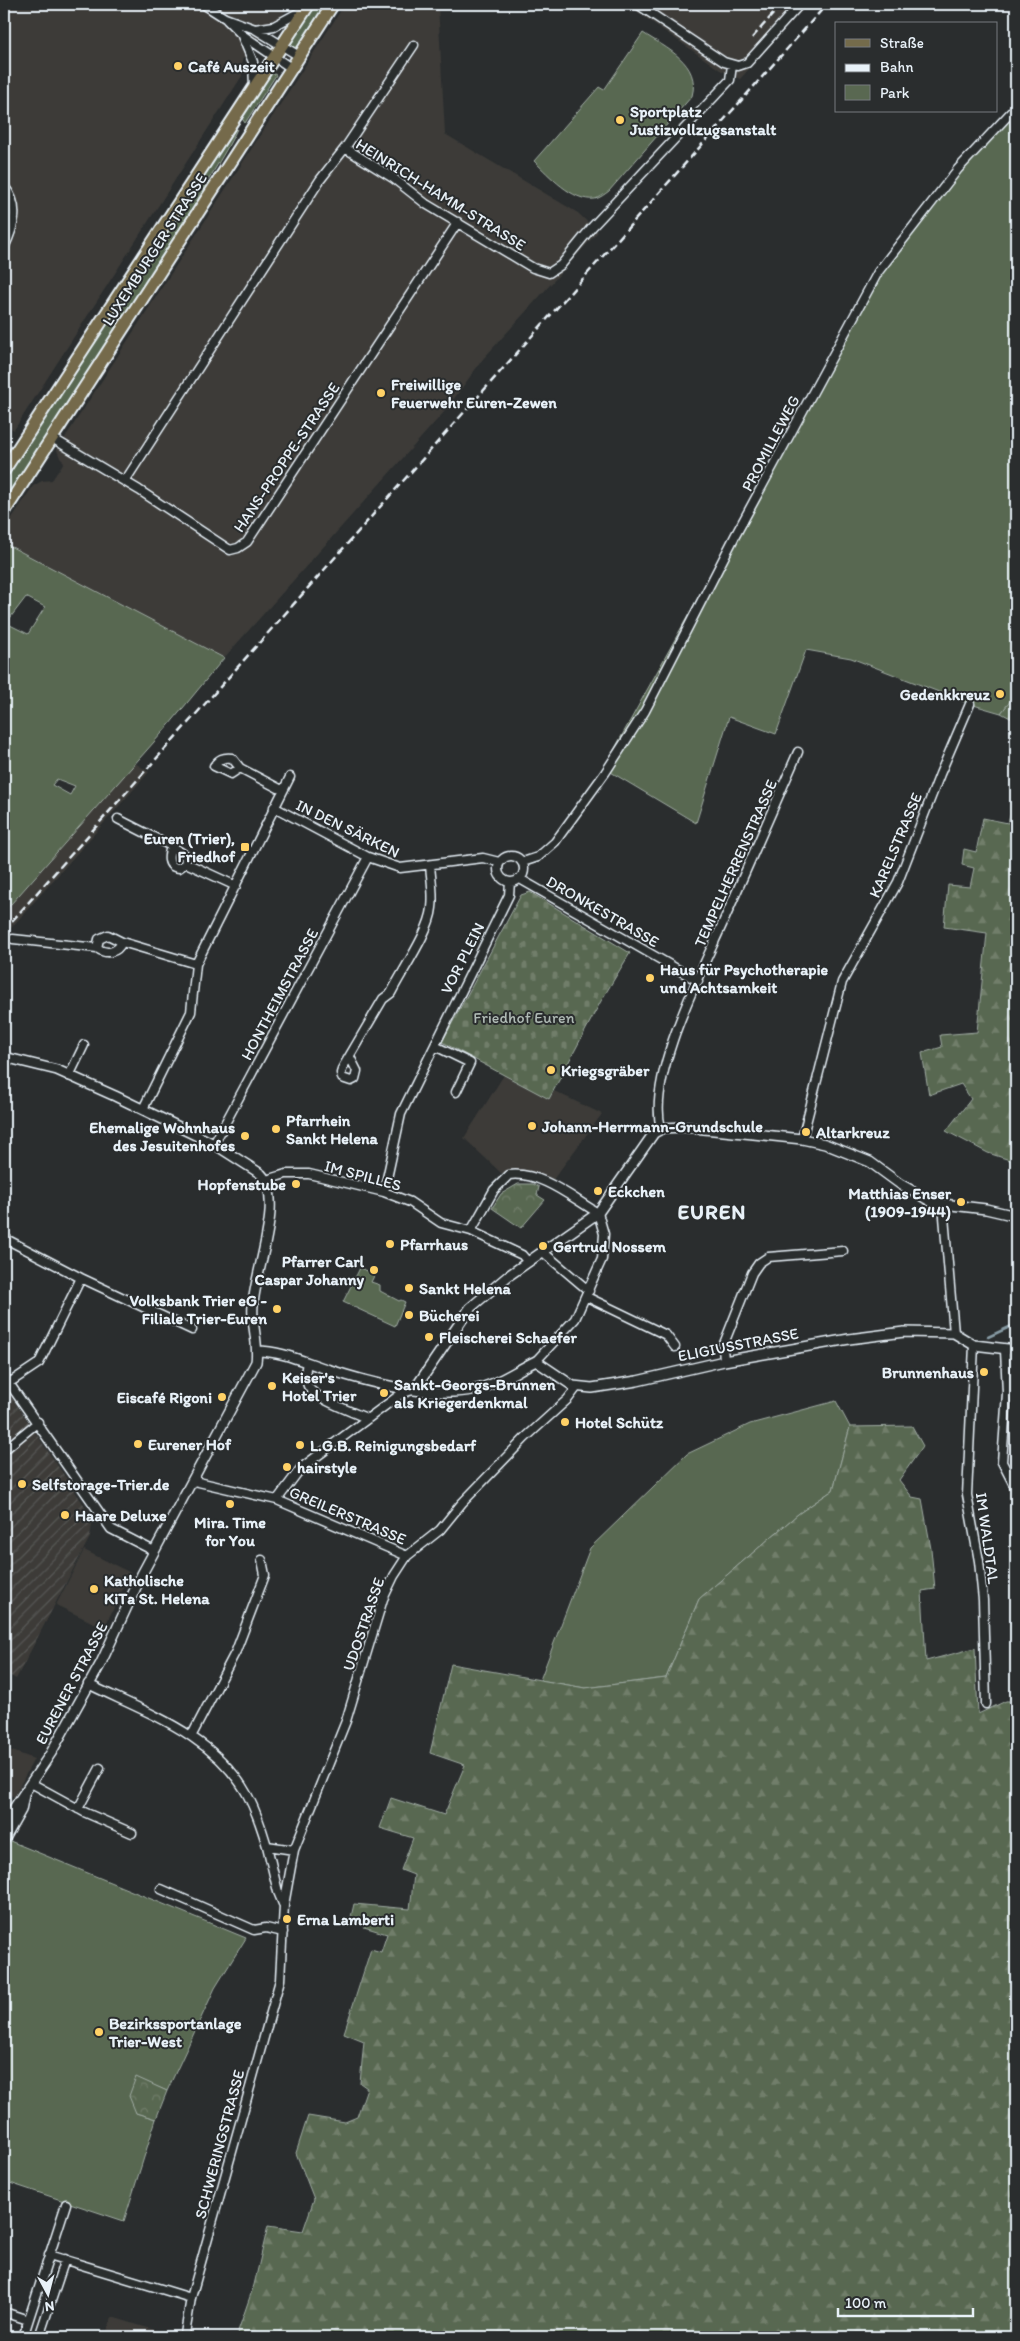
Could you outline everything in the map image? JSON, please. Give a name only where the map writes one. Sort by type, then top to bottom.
[{"type":"main road","name":"LUXEMBURGER STRASSE","points":[[4,512],[333,4]]},
{"type":"main road","name":"LUXEMBURGER STRASSE","points":[[4,470],[308,6]]},
{"type":"main road","points":[[233,121],[240,123],[243,127],[240,146]]},
{"type":"street","points":[[203,4],[225,18],[254,29],[299,56]]},
{"type":"street","points":[[637,4],[732,65],[747,63],[800,4]]},
{"type":"street","points":[[254,29],[274,26],[308,6]]},
{"type":"street","points":[[225,18],[241,34],[292,68]]},
{"type":"street","points":[[241,34],[253,62],[254,88]]},
{"type":"street","points":[[345,148],[414,45]]},
{"type":"street","name":"HEINRICH-HAMM-STRASSE","points":[[125,481],[320,180],[345,148],[393,178],[426,204],[534,268],[549,273],[562,265],[592,227],[730,80],[732,65]]},
{"type":"street","name":"PROMILLEWEG","points":[[523,862],[532,861],[550,848],[577,812],[645,710],[735,536],[878,272],[958,169],[1016,107]]},
{"type":"street","points":[[4,186],[15,209],[15,222],[4,248]]},
{"type":"street","name":"HANS-PROPPE-STRASSE","points":[[52,438],[125,481],[230,550],[238,548],[247,542],[458,222]]},
{"type":"street","name":"KARELSTRASSE","points":[[802,1140],[842,982],[898,882],[940,774],[970,704]]},
{"type":"street","name":"TEMPELHERRENSTRASSE","points":[[658,1131],[658,1104],[669,1054],[698,981],[798,752]]},
{"type":"street","name":"IN DEN SÄRKEN","points":[[240,768],[282,790]]},
{"type":"street","name":"IN DEN SÄRKEN","points":[[144,1109],[190,1012],[196,964],[290,777]]},
{"type":"street","name":"IN DEN SÄRKEN","points":[[274,807],[368,857],[400,868],[482,858],[499,862]]},
{"type":"street","points":[[118,819],[185,855],[186,863]]},
{"type":"street","points":[[171,846],[168,856],[170,864],[179,868],[186,863]]},
{"type":"street","points":[[509,856],[517,857],[523,862],[524,869],[520,879],[510,882],[500,877],[497,870],[499,862],[509,856]]},
{"type":"street","name":"HONTHEIMSTRASSE","points":[[214,1144],[368,857]]},
{"type":"street","points":[[186,863],[236,886]]},
{"type":"street","points":[[350,1057],[383,999],[391,993],[428,924],[433,896],[430,865]]},
{"type":"street","name":"DRONKESTRASSE","points":[[520,879],[698,981]]},
{"type":"street","name":"VOR PLEIN","points":[[384,1192],[402,1114],[509,895],[510,882]]},
{"type":"street","points":[[97,948],[100,939],[108,935],[122,942],[196,964]]},
{"type":"street","points":[[13,939],[97,948],[105,952],[114,952],[122,942]]},
{"type":"street","points":[[69,1076],[84,1044]]},
{"type":"street","points":[[435,1046],[470,1063],[456,1092]]},
{"type":"street","points":[[4,1057],[57,1070],[144,1109],[232,1154],[256,1170],[266,1180]]},
{"type":"street","points":[[277,1500],[301,1468],[400,1394],[414,1390],[470,1308],[528,1262],[598,1213],[658,1131],[684,1127],[824,1144],[870,1162],[934,1204],[986,1209],[1016,1216]]},
{"type":"street","name":"IM SPILLES","points":[[266,1180],[286,1174],[308,1174],[384,1192],[410,1202],[441,1223],[471,1231],[522,1255],[528,1262]]},
{"type":"street","points":[[257,1351],[278,1352],[339,1373],[414,1390],[451,1391],[478,1389],[536,1361],[575,1319],[588,1294],[605,1248],[604,1234],[598,1213],[529,1175],[509,1175],[494,1190],[471,1231]]},
{"type":"street","name":"EURENER STRASSE","points":[[4,1823],[51,1753],[88,1684],[154,1551],[194,1481],[253,1369],[257,1351],[252,1319],[254,1285],[264,1251],[271,1194],[266,1180]]},
{"type":"street","points":[[943,1206],[954,1333],[974,1345],[1016,1350]]},
{"type":"street","points":[[4,1238],[80,1278],[192,1330]]},
{"type":"street","points":[[724,1361],[723,1346],[752,1273],[759,1263],[768,1257],[843,1251]]},
{"type":"street","points":[[543,1252],[588,1294],[666,1335],[674,1347]]},
{"type":"street","points":[[80,1278],[39,1362],[6,1379],[38,1422],[111,1529],[154,1551]]},
{"type":"street","name":"ELIGIUSSTRASSE","points":[[577,1387],[616,1385],[724,1361],[849,1339],[904,1332],[954,1333]]},
{"type":"street","name":"IM WALDTAL","points":[[974,1345],[967,1495],[979,1561],[983,1600],[986,1704]]},
{"type":"street","points":[[1005,1350],[1008,1393],[1002,1462],[1016,1490]]},
{"type":"street","points":[[536,1361],[577,1387]]},
{"type":"street","points":[[307,1363],[304,1374],[308,1388],[318,1396],[366,1418]]},
{"type":"street","name":"UDOSTRASSE","points":[[283,1932],[284,1905],[294,1850],[346,1721],[383,1599],[394,1576],[407,1556],[440,1530],[525,1438],[568,1399],[577,1387]]},
{"type":"street","points":[[4,1450],[38,1422]]},
{"type":"street","name":"GREILERSTRASSE","points":[[194,1481],[277,1500],[407,1556]]},
{"type":"street","points":[[192,1735],[236,1651],[265,1575],[262,1560]]},
{"type":"street","points":[[88,1684],[192,1735],[232,1772],[248,1796],[267,1846],[278,1892],[284,1905]]},
{"type":"street","points":[[78,1809],[100,1768]]},
{"type":"street","points":[[31,1783],[78,1809],[132,1833]]},
{"type":"street","name":"EURENER STRASSE","points":[[4,1840],[21,1810],[24,1795]]},
{"type":"street","points":[[267,1846],[294,1850]]},
{"type":"street","points":[[161,1889],[253,1934],[266,1928],[283,1932]]},
{"type":"street","name":"SCHWERINGSTRASSE","points":[[185,2334],[190,2298],[280,1980],[283,1932]]},
{"type":"street","points":[[65,2259],[39,2337],[24,2334],[66,2204]]},
{"type":"street","points":[[49,2255],[190,2298]]},
{"type":"street","points":[[4,2312],[28,2320]]},
{"type":"shaded area","points":[[4,4],[292,4],[242,60],[242,76],[14,430],[4,424]]},
{"type":"shaded area","points":[[345,4],[438,4],[445,134],[578,213],[598,232],[483,359],[445,411],[224,658],[4,543],[4,530],[33,486],[42,481],[52,480],[64,462],[57,450]]},
{"type":"shaded area","points":[[626,4],[808,4],[740,79],[720,70]]},
{"type":"shaded area","points":[[135,763],[149,772],[4,936],[4,912]]},
{"type":"shaded area","name":"Johann-Herrmann-Grundschule","points":[[504,1075],[549,1099],[554,1091],[602,1114],[552,1181],[530,1171],[501,1173],[464,1138]]},
{"type":"shaded area","points":[[4,1386],[93,1518],[90,1537],[16,1679],[4,1672]]},
{"type":"shaded area","name":"Katholische KiTa St. Helena","points":[[84,1550],[131,1573],[104,1628],[56,1605]]},
{"type":"shaded area","points":[[4,1748],[34,1759],[14,1797],[4,1791]]},
{"type":"shaded area","points":[[112,2317],[174,2336],[174,2337],[105,2337]]},
{"type":"green space","points":[[314,4],[327,4],[302,43],[297,48],[291,48],[289,43]]},
{"type":"green space","name":"Sportplatz Justizvollzugsanstalt","points":[[643,33],[671,51],[687,66],[693,84],[692,96],[609,191],[601,197],[586,199],[570,192],[534,161],[599,87],[604,90]]},
{"type":"green space","points":[[270,72],[276,75],[245,123],[241,117]]},
{"type":"green space","points":[[1016,100],[1016,694],[1001,713],[970,704],[851,658],[806,650],[776,734],[729,717],[696,823],[604,768],[732,536],[875,268],[955,166]]},
{"type":"green space","points":[[234,127],[237,129],[190,215],[4,503],[4,482]]},
{"type":"green space","points":[[4,543],[224,658],[169,725],[4,912],[4,622],[28,634],[45,607],[26,597],[10,618],[4,615]],"holes":[[[57,779],[75,786],[70,795],[52,785]]]},
{"type":"green space","points":[[1016,694],[1016,721],[1001,713]]},
{"type":"green space","points":[[1016,795],[1016,1162],[988,1153],[946,1131],[971,1099],[961,1084],[929,1095],[922,1053],[942,1047],[940,1035],[977,1032],[987,933],[944,927],[948,885],[970,887],[974,868],[962,865],[964,849],[976,852],[983,818],[1008,823]]},
{"type":"green space","name":"Friedhof Euren","points":[[530,892],[630,953],[601,1001],[549,1099],[442,1042],[521,895]]},
{"type":"green space","points":[[518,1184],[533,1184],[539,1187],[537,1195],[545,1200],[521,1228],[492,1208],[501,1194]]},
{"type":"green space","points":[[360,1268],[375,1274],[371,1282],[380,1285],[380,1291],[399,1301],[405,1302],[395,1326],[343,1302]]},
{"type":"green space","points":[[836,1401],[850,1427],[833,1490],[798,1514],[699,1599],[666,1678],[585,1688],[540,1680],[590,1548],[687,1454],[750,1424]]},
{"type":"green space","points":[[912,1426],[923,1446],[899,1480],[912,1497],[922,1499],[931,1549],[935,1589],[922,1591],[926,1661],[975,1648],[978,1714],[1006,1701],[1016,1701],[1016,2337],[236,2337],[254,2285],[268,2226],[303,2231],[314,2199],[296,2153],[308,2116],[345,2122],[357,2117],[367,2088],[360,2083],[364,2041],[344,2033],[371,1949],[381,1952],[387,1934],[364,1927],[365,1923],[351,1917],[354,1904],[410,1909],[414,1875],[401,1870],[413,1838],[380,1828],[391,1798],[444,1815],[465,1765],[430,1753],[451,1664],[585,1688],[666,1678],[699,1599],[798,1514],[833,1490],[850,1427]]},
{"type":"green space","name":"Bezirkssportanlage Trier-West","points":[[10,1841],[246,1938],[215,1988],[167,2091],[136,2078],[136,2113],[156,2119],[124,2221],[4,2181],[4,1852]]},
{"type":"green space","points":[[136,2077],[167,2091],[156,2119],[136,2113],[129,2096]]},
{"type":"waterway","points":[[988,1337],[1016,1324]]},
{"type":"railway","points":[[752,38],[782,4]]},
{"type":"railway","points":[[4,930],[827,4]]},
{"type":"place","name":"Café Auszeit","points":[[178,66]]},
{"type":"place","name":"Sportplatz Justizvollzugsanstalt","points":[[620,120]]},
{"type":"place","name":"Freiwillige Feuerwehr Euren-Zewen","points":[[381,393]]},
{"type":"place","name":"Gedenkkreuz","points":[[1000,694]]},
{"type":"place","name":"Euren (Trier), Friedhof","points":[[245,847]]},
{"type":"place","name":"Haus für Psychotherapie und Achtsamkeit","points":[[650,978]]},
{"type":"place","name":"Kriegsgräber","points":[[551,1070]]},
{"type":"place","name":"Johann-Herrmann-Grundschule","points":[[532,1126]]},
{"type":"place","name":"Pfarrhein Sankt Helena","points":[[276,1129]]},
{"type":"place","name":"Altarkreuz","points":[[806,1132]]},
{"type":"place","name":"Ehemalige Wohnhaus des Jesuitenhofes","points":[[245,1136]]},
{"type":"place","name":"Hopfenstube","points":[[296,1184]]},
{"type":"place","name":"Eckchen","points":[[598,1191]]},
{"type":"place","name":"Matthias Enser (1909-1944)","points":[[961,1202]]},
{"type":"place","name":"Pfarrhaus","points":[[390,1244]]},
{"type":"place","name":"Gertrud Nossem","points":[[543,1246]]},
{"type":"place","name":"Pfarrer Carl Caspar Johanny","points":[[374,1270]]},
{"type":"place","name":"Sankt Helena","points":[[409,1288]]},
{"type":"place","name":"Volksbank Trier eG - Filiale Trier-Euren","points":[[277,1309]]},
{"type":"place","name":"Bücherei","points":[[409,1315]]},
{"type":"place","name":"Fleischerei Schaefer","points":[[429,1337]]},
{"type":"place","name":"Brunnenhaus","points":[[984,1372]]},
{"type":"place","name":"Keiser's Hotel Trier","points":[[272,1386]]},
{"type":"place","name":"Sankt-Georgs-Brunnen als Kriegerdenkmal","points":[[384,1393]]},
{"type":"place","name":"Eiscafé Rigoni","points":[[222,1397]]},
{"type":"place","name":"Hotel Schütz","points":[[565,1422]]},
{"type":"place","name":"Eurener Hof","points":[[138,1444]]},
{"type":"place","name":"L.G.B. Reinigungsbedarf","points":[[300,1445]]},
{"type":"place","name":"hairstyle","points":[[287,1467]]},
{"type":"place","name":"Selfstorage-Trier.de","points":[[22,1484]]},
{"type":"place","name":"Mira. Time for You","points":[[230,1504]]},
{"type":"place","name":"Haare Deluxe","points":[[65,1515]]},
{"type":"place","name":"Katholische KiTa St. Helena","points":[[94,1589]]},
{"type":"place","name":"Erna Lamberti","points":[[287,1919]]},
{"type":"place","name":"Bezirkssportanlage Trier-West","points":[[99,2032]]},
{"type":"district","name":"EUREN","points":[[712,1212]]}]
